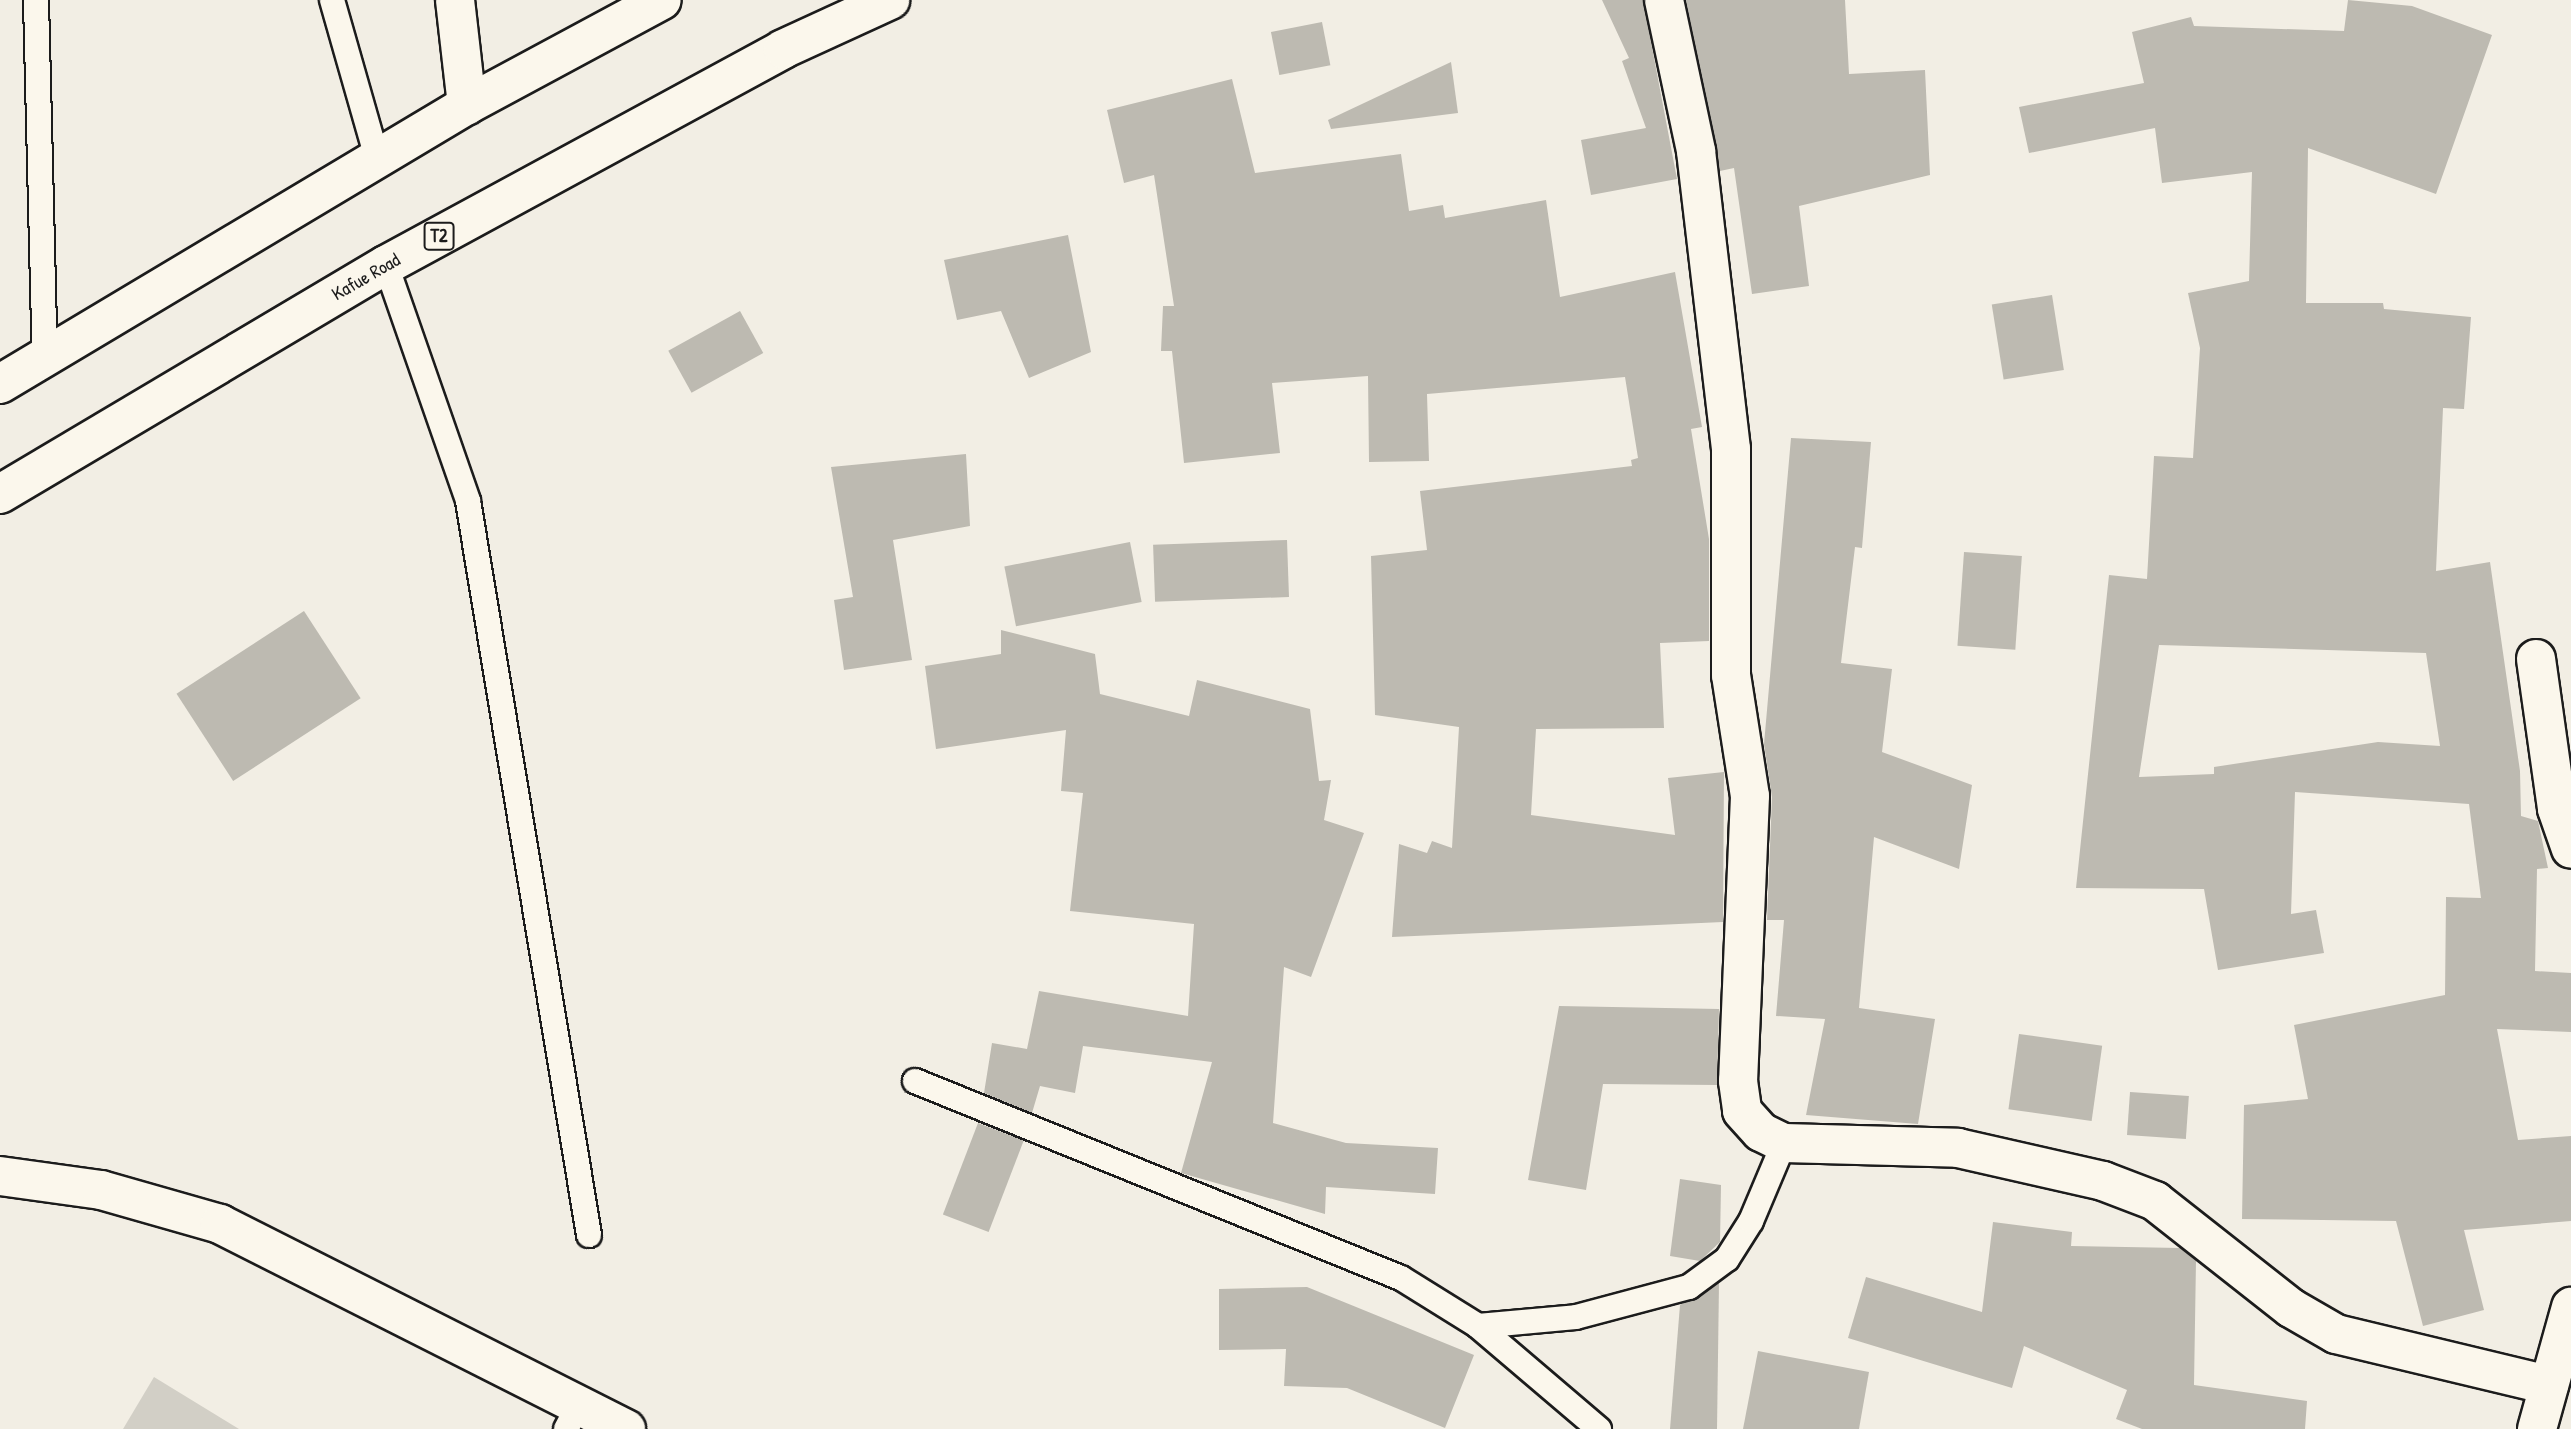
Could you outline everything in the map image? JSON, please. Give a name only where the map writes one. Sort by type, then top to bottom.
[{"type":"main road","points":[[455,0],[467,105]]},
{"type":"main road","points":[[0,384],[467,105],[662,0]]},
{"type":"main road","name":"Kafue Road","points":[[0,494],[386,265],[783,48],[890,0]]},
{"type":"main road","points":[[1664,0],[1696,151],[1731,449],[1731,675],[1750,796],[1738,1081],[1742,1111],[1761,1132],[1784,1143],[1958,1148],[2103,1181],[2155,1200],[2291,1308],[2336,1334],[2549,1385]]},
{"type":"main road","points":[[2536,659],[2557,809],[2571,849]]},
{"type":"main road","points":[[0,1176],[101,1190],[220,1224],[573,1417],[626,1429]]},
{"type":"main road","points":[[2537,1429],[2571,1307]]},
{"type":"lane","points":[[36,0],[45,357]]},
{"type":"lane","points":[[332,0],[377,158]]},
{"type":"lane","points":[[386,265],[468,501],[589,1235]]},
{"type":"lane","points":[[915,1081],[1401,1278],[1478,1326],[1599,1429]]},
{"type":"lane","points":[[1478,1326],[1576,1317],[1689,1287],[1727,1259],[1751,1221],[1784,1143]]},
{"type":"shaded area","points":[[154,1377],[239,1429],[123,1429]]},
{"type":"building","points":[[1602,0],[1643,0],[1677,179],[1591,195],[1581,140],[1646,128],[1622,61],[1629,58]]},
{"type":"building","points":[[1686,0],[1845,0],[1849,74],[1925,70],[1930,175],[1799,206],[1809,286],[1752,294],[1734,168],[1720,171]]},
{"type":"building","points":[[2348,0],[2412,6],[2492,35],[2436,194],[2308,148],[2306,303],[2383,303],[2384,309],[2471,317],[2464,409],[2443,408],[2436,571],[2490,562],[2520,771],[2521,816],[2538,821],[2548,868],[2537,869],[2535,971],[2571,973],[2571,1032],[2497,1029],[2518,1140],[2571,1136],[2571,1221],[2464,1230],[2484,1310],[2423,1326],[2396,1221],[2242,1219],[2244,1105],[2308,1099],[2294,1025],[2445,995],[2446,897],[2481,898],[2469,804],[2295,792],[2291,914],[2316,910],[2324,953],[2218,970],[2204,889],[2076,888],[2109,575],[2147,579],[2154,456],[2193,458],[2200,348],[2188,293],[2249,281],[2252,172],[2162,183],[2155,128],[2029,153],[2019,107],[2144,83],[2132,32],[2191,17],[2194,26],[2344,31]],"holes":[[[2159,645],[2426,653],[2440,746],[2378,742],[2214,767],[2214,774],[2139,777]]]},
{"type":"building","points":[[1322,22],[1330,65],[1279,75],[1271,32]]},
{"type":"building","points":[[1451,62],[1458,113],[1331,129],[1328,120]]},
{"type":"building","points":[[1232,79],[1255,173],[1401,154],[1409,211],[1443,205],[1445,218],[1546,200],[1560,297],[1675,272],[1702,427],[1691,429],[1709,539],[1709,641],[1660,643],[1664,728],[1536,729],[1531,815],[1675,835],[1668,778],[1724,772],[1723,922],[1392,937],[1399,844],[1427,853],[1432,841],[1452,848],[1459,727],[1375,715],[1371,556],[1427,550],[1420,491],[1632,466],[1631,460],[1638,458],[1625,377],[1427,394],[1429,461],[1369,462],[1368,376],[1272,383],[1280,453],[1184,463],[1172,351],[1161,351],[1163,306],[1174,306],[1154,175],[1124,183],[1107,110]]},
{"type":"building","points":[[1068,235],[1091,352],[1029,378],[1001,311],[957,320],[944,260]]},
{"type":"building","points":[[2052,295],[2064,370],[2004,380],[1992,305]]},
{"type":"building","points":[[740,311],[763,353],[692,393],[668,351]]},
{"type":"building","points":[[1791,438],[1871,442],[1862,548],[1855,547],[1841,663],[1892,669],[1882,752],[1972,785],[1959,869],[1874,837],[1859,1008],[1935,1019],[1918,1124],[1806,1115],[1825,1019],[1776,1016],[1784,920],[1767,920],[1772,797],[1764,744]]},
{"type":"building","points":[[966,454],[970,526],[893,540],[912,660],[844,670],[834,600],[853,597],[831,467]]},
{"type":"building","points":[[1287,540],[1289,597],[1155,602],[1153,545]]},
{"type":"building","points":[[1130,542],[1142,602],[1016,626],[1004,566]]},
{"type":"building","points":[[1964,552],[2022,556],[2015,650],[1957,646]]},
{"type":"building","points":[[304,611],[361,698],[233,781],[177,694]]},
{"type":"building","points":[[1001,630],[1095,654],[1100,694],[1189,716],[1197,680],[1310,709],[1319,781],[1331,780],[1324,820],[1364,833],[1311,977],[1284,967],[1273,1123],[1346,1143],[1438,1148],[1435,1194],[1326,1187],[1325,1214],[1181,1173],[1212,1062],[1083,1046],[1075,1093],[1040,1086],[1032,1113],[984,1093],[992,1043],[1027,1049],[1039,991],[1188,1016],[1194,924],[1070,911],[1083,793],[1061,791],[1066,730],[936,749],[925,666],[1001,654]]},
{"type":"building","points":[[1559,1006],[1719,1009],[1717,1085],[1603,1084],[1586,1190],[1528,1180]]},
{"type":"building","points":[[2019,1034],[2102,1046],[2092,1121],[2008,1109]]},
{"type":"building","points":[[2130,1092],[2189,1096],[2186,1139],[2127,1135]]},
{"type":"building","points":[[978,1123],[1024,1141],[989,1232],[943,1214]]},
{"type":"building","points":[[1680,1179],[1721,1185],[1720,1242],[1700,1261],[1670,1256]]},
{"type":"building","points":[[1993,1222],[2072,1232],[2071,1246],[2180,1248],[2196,1261],[2194,1385],[2307,1401],[2305,1429],[2142,1429],[2116,1419],[2127,1390],[2024,1346],[2012,1388],[1848,1338],[1866,1277],[1982,1312]]},
{"type":"building","points":[[1719,1283],[1717,1429],[1670,1429],[1680,1305]]},
{"type":"building","points":[[1307,1287],[1474,1355],[1445,1428],[1347,1388],[1284,1386],[1286,1349],[1219,1350],[1219,1289]]},
{"type":"building","points":[[1758,1351],[1869,1372],[1859,1429],[1743,1429]]}]
